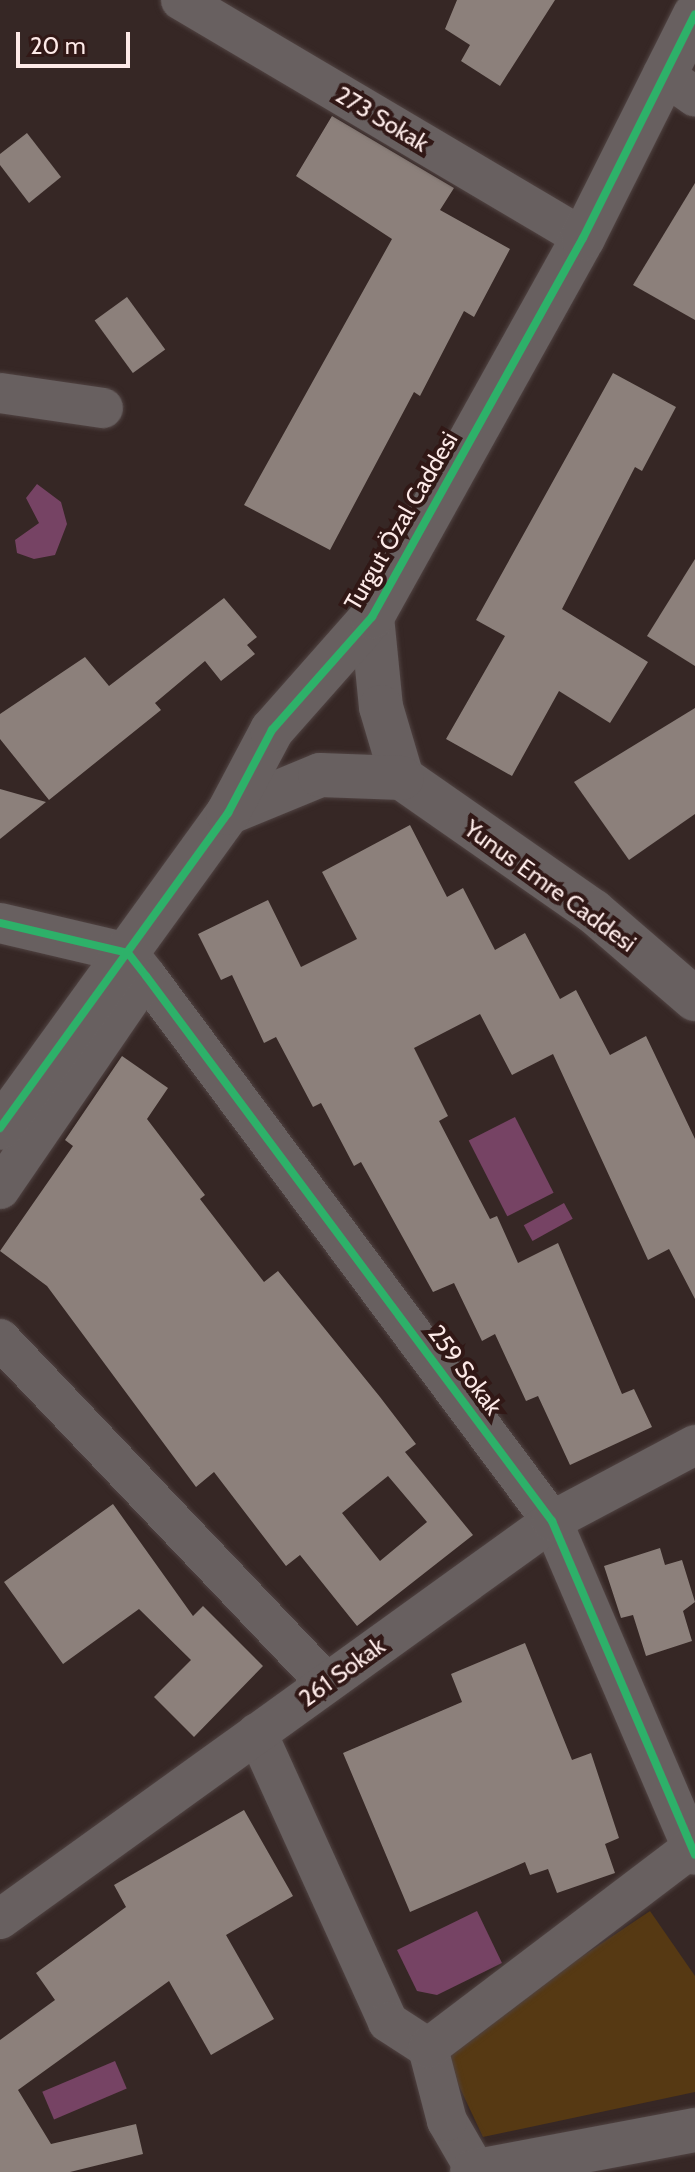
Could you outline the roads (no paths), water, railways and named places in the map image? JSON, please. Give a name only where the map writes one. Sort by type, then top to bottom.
[{"type":"street","name":"273 Sokak","points":[[181,0],[583,238]]},
{"type":"street","name":"Turgut Özal Caddesi","points":[[0,1128],[137,964],[228,813],[272,730],[372,617],[583,238],[679,85],[695,14]]},
{"type":"street","points":[[0,393],[103,408]]},
{"type":"street","points":[[228,813],[320,775],[402,778],[381,707],[372,617]]},
{"type":"street","name":"Yunus Emre Caddesi","points":[[402,778],[593,911],[695,999]]},
{"type":"street","points":[[0,923],[137,964],[0,1189]]},
{"type":"street","name":"259 Sokak","points":[[137,964],[552,1521],[694,1849]]},
{"type":"street","points":[[0,1339],[326,1683]]},
{"type":"street","name":"261 Sokak","points":[[0,1919],[552,1521],[695,1445]]},
{"type":"street","points":[[257,1733],[388,2022],[428,2048],[447,2121],[474,2172],[695,2130]]},
{"type":"street","points":[[428,2048],[694,1849]]}]
